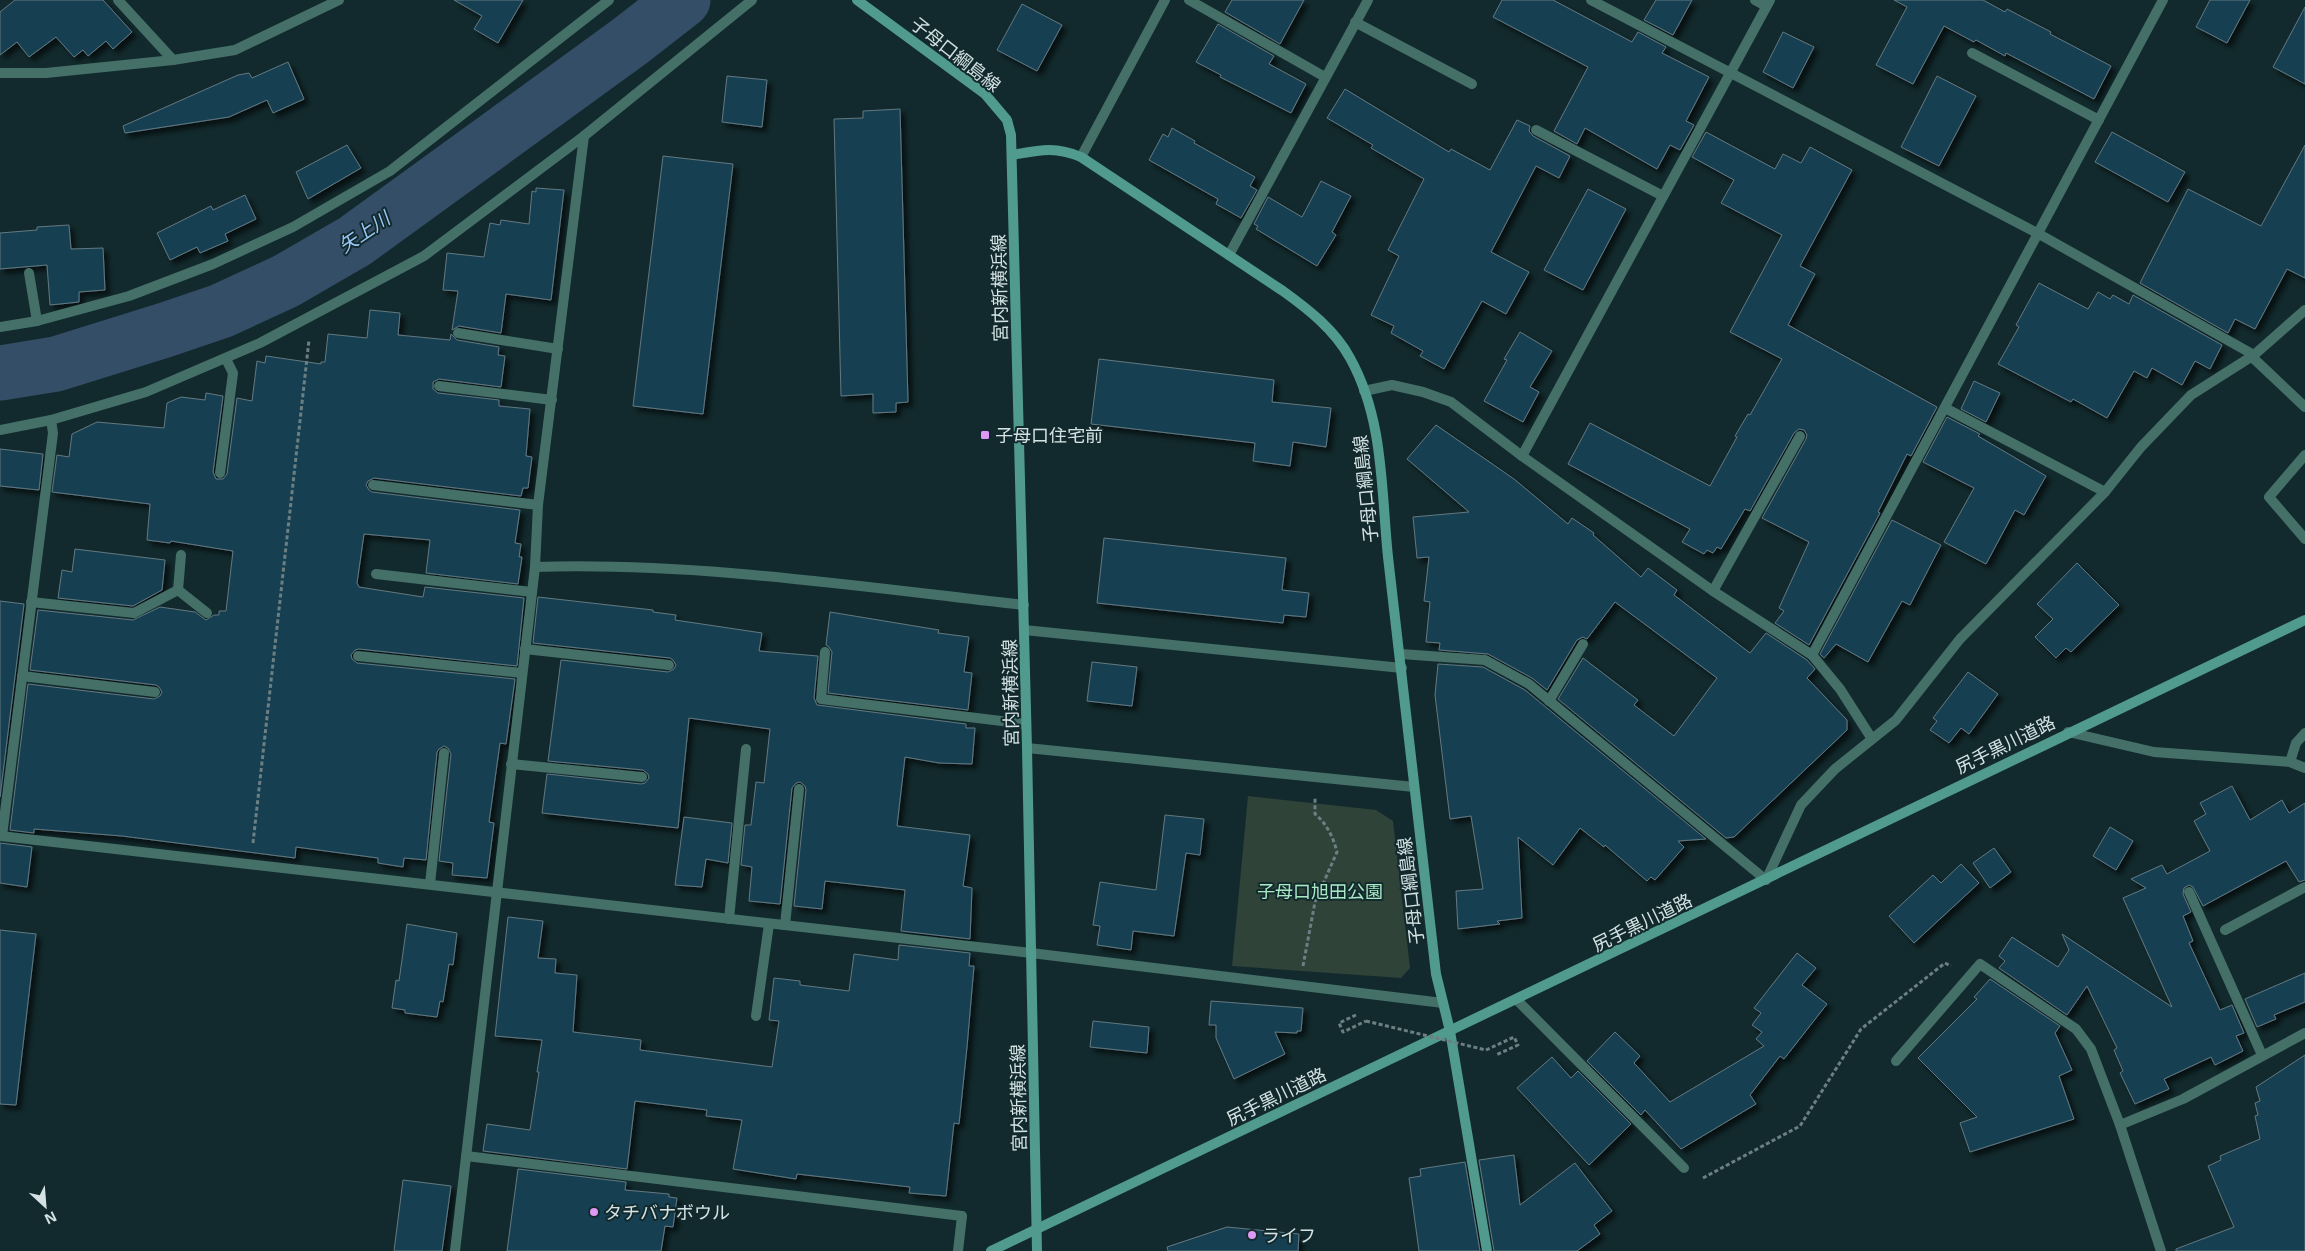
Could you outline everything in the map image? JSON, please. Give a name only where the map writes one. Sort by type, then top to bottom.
[{"type":"street","points":[[118,0],[172,60]]},
{"type":"street","points":[[0,73],[46,73],[172,60],[235,50],[339,0]]},
{"type":"street","points":[[0,327],[37,322],[129,296],[213,264],[293,227],[390,171],[609,0]]},
{"type":"street","points":[[0,430],[51,420],[146,392],[226,359],[424,256],[584,136],[752,0]]},
{"type":"street","name":"子母口綱島線","points":[[857,0],[985,94],[1007,120],[1011,135],[1012,155],[1048,149],[1065,150],[1081,157],[1310,311],[1350,357],[1373,418],[1380,455],[1388,557],[1401,654],[1414,787],[1436,974],[1450,1031],[1487,1251]]},
{"type":"street","points":[[1081,157],[1165,0]]},
{"type":"street","points":[[1189,0],[1325,77]]},
{"type":"street","points":[[1229,255],[1368,0]]},
{"type":"street","points":[[1591,0],[2040,234],[2253,356],[2305,406]]},
{"type":"street","points":[[1522,456],[1768,3],[1755,0]]},
{"type":"street","points":[[1812,655],[2040,234],[2163,0]]},
{"type":"street","points":[[1355,22],[1472,84]]},
{"type":"street","points":[[1972,53],[2099,120]]},
{"type":"street","points":[[1536,130],[1663,196]]},
{"type":"street","points":[[455,1251],[535,566],[538,505],[584,136]]},
{"type":"street","name":"宮内新横浜線","points":[[1012,155],[1038,1251]]},
{"type":"street","points":[[29,273],[37,322]]},
{"type":"street","points":[[1401,654],[1485,660],[1529,684],[1766,880],[1801,805],[1835,769],[1896,720],[1960,639],[2105,492],[2141,447],[2191,395],[2253,356],[2305,310]]},
{"type":"street","points":[[458,333],[558,349]]},
{"type":"street","points":[[220,473],[233,373],[226,359]]},
{"type":"street","points":[[1364,391],[1392,384],[1451,402],[1522,456],[1713,591],[1812,655],[1840,689],[1872,739]]},
{"type":"street","points":[[438,386],[552,400]]},
{"type":"street","points":[[1945,408],[2105,492]]},
{"type":"street","points":[[51,420],[53,433],[1,836],[1031,953],[1443,1003]]},
{"type":"street","points":[[1713,591],[1800,436]]},
{"type":"street","points":[[2305,455],[2268,497],[2305,539]]},
{"type":"street","points":[[373,485],[538,505]]},
{"type":"street","points":[[178,590],[181,555]]},
{"type":"street","points":[[535,566],[598,565],[677,568],[1024,605]]},
{"type":"street","points":[[376,574],[532,592]]},
{"type":"street","points":[[31,602],[134,613],[178,590]]},
{"type":"street","points":[[178,590],[206,612]]},
{"type":"street","name":"尻手黒川道路","points":[[991,1251],[1517,1000],[2068,732],[2305,620]]},
{"type":"street","points":[[1024,630],[1402,668]]},
{"type":"street","points":[[1549,701],[1583,644]]},
{"type":"street","points":[[525,649],[669,664]]},
{"type":"street","points":[[825,652],[821,699],[1026,724]]},
{"type":"street","points":[[358,656],[522,673]]},
{"type":"street","points":[[22,676],[155,692]]},
{"type":"street","points":[[2068,732],[2154,752],[2290,762],[2305,768]]},
{"type":"street","points":[[2290,762],[2296,743],[2305,733]]},
{"type":"street","points":[[1027,748],[1414,787]]},
{"type":"street","points":[[729,919],[746,749]]},
{"type":"street","points":[[430,884],[444,753]]},
{"type":"street","points":[[511,764],[642,777]]},
{"type":"street","points":[[785,925],[799,790]]},
{"type":"street","points":[[2225,930],[2305,887]]},
{"type":"street","points":[[2189,892],[2262,1055]]},
{"type":"street","points":[[756,1016],[769,924]]},
{"type":"street","points":[[1896,1061],[1980,964],[2076,1029],[2091,1048],[2120,1125],[2161,1251]]},
{"type":"street","points":[[1517,1000],[1684,1168]]},
{"type":"street","points":[[2120,1125],[2183,1099],[2262,1055],[2305,1034]]},
{"type":"street","points":[[466,1156],[962,1216],[958,1251]]},
{"type":"path","points":[[251,864],[310,333],[308,318]]},
{"type":"path","points":[[1301,986],[1303,964],[1315,902],[1338,852],[1334,838],[1323,821],[1315,814],[1315,796]]},
{"type":"path","points":[[1700,1180],[1800,1126],[1861,1029],[1945,963],[1970,976]]},
{"type":"path","points":[[1361,1013],[1339,1023],[1343,1032],[1366,1021],[1486,1050],[1514,1037],[1518,1045],[1496,1055]]},
{"type":"green space","name":"子母口旭田公園","points":[[1248,796],[1376,810],[1393,821],[1410,968],[1401,978],[1232,966]]},
{"type":"building","points":[[15,0],[103,0],[132,32],[113,49],[106,41],[88,56],[83,50],[74,57],[56,37],[29,57],[17,42],[0,55],[0,12]]},
{"type":"building","points":[[454,0],[523,0],[498,43],[474,29],[482,16]]},
{"type":"building","points":[[1232,0],[1304,0],[1280,44],[1225,12]]},
{"type":"building","points":[[1502,0],[1553,0],[1632,42],[1638,32],[1666,47],[1662,53],[1709,77],[1686,121],[1694,125],[1680,150],[1670,145],[1657,169],[1585,128],[1577,144],[1554,131],[1588,67],[1493,17]]},
{"type":"building","points":[[1656,0],[1692,0],[1673,35],[1644,20]]},
{"type":"building","points":[[1894,0],[1983,0],[2005,12],[2007,9],[2111,66],[2094,99],[2006,53],[2005,56],[1976,40],[1974,42],[1944,26],[1913,84],[1876,65],[1907,7]]},
{"type":"building","points":[[2210,0],[2250,0],[2227,43],[2196,27]]},
{"type":"building","points":[[1022,4],[1062,25],[1037,71],[997,50]]},
{"type":"building","points":[[2305,7],[2305,84],[2273,67]]},
{"type":"building","points":[[1218,24],[1274,56],[1269,64],[1306,84],[1291,113],[1220,77],[1221,75],[1196,62]]},
{"type":"building","points":[[1783,32],[1814,47],[1793,88],[1763,72]]},
{"type":"building","points":[[288,62],[304,99],[273,113],[267,100],[229,117],[125,133],[123,126],[238,75],[249,73],[252,78]]},
{"type":"building","points":[[727,76],[767,80],[762,127],[722,122]]},
{"type":"building","points":[[1937,76],[1976,96],[1939,166],[1901,147]]},
{"type":"building","points":[[1345,89],[1449,152],[1451,149],[1490,170],[1517,120],[1530,126],[1529,131],[1533,136],[1570,156],[1559,178],[1536,166],[1491,252],[1529,272],[1506,314],[1482,301],[1444,369],[1420,356],[1423,351],[1391,333],[1394,326],[1371,315],[1399,256],[1388,250],[1424,179],[1371,148],[1373,145],[1327,118]]},
{"type":"building","points":[[900,109],[908,402],[896,403],[896,412],[873,413],[873,394],[841,396],[834,119],[863,118],[863,111]]},
{"type":"building","points":[[1172,128],[1195,141],[1194,143],[1255,177],[1250,186],[1257,190],[1241,218],[1216,204],[1218,199],[1149,160],[1163,134],[1168,137]]},
{"type":"building","points":[[1706,132],[1775,169],[1783,154],[1801,163],[1810,147],[1852,170],[1800,266],[1815,274],[1788,325],[1937,407],[1911,456],[1907,454],[1878,512],[1880,513],[1809,645],[1775,623],[1784,611],[1779,608],[1809,542],[1762,518],[1806,439],[1807,435],[1804,430],[1799,429],[1794,433],[1750,511],[1745,509],[1721,549],[1717,547],[1713,553],[1707,550],[1704,554],[1682,542],[1690,529],[1568,464],[1590,423],[1710,486],[1737,437],[1735,436],[1748,414],[1750,415],[1782,359],[1730,332],[1782,235],[1721,203],[1734,180],[1692,157]]},
{"type":"building","points":[[2112,132],[2185,172],[2168,202],[2095,162]]},
{"type":"building","points":[[347,145],[361,168],[308,199],[296,172]]},
{"type":"building","points":[[2305,145],[2305,278],[2287,269],[2255,329],[2235,319],[2228,333],[2140,283],[2188,189],[2261,226]]},
{"type":"building","points":[[663,156],[733,164],[703,414],[633,406]]},
{"type":"building","points":[[1321,181],[1351,196],[1332,232],[1336,235],[1317,266],[1256,229],[1258,226],[1254,224],[1268,197],[1302,217]]},
{"type":"building","points":[[536,188],[564,190],[551,300],[506,294],[501,333],[459,326],[452,330],[458,291],[443,290],[447,253],[484,257],[490,223],[500,225],[501,220],[529,224],[532,191],[536,192]]},
{"type":"building","points":[[1588,189],[1626,209],[1583,290],[1544,270]]},
{"type":"building","points":[[245,195],[256,219],[225,234],[228,241],[200,253],[197,247],[170,260],[157,233],[211,206],[213,210]]},
{"type":"building","points":[[69,225],[71,249],[103,248],[105,290],[79,292],[79,302],[50,305],[47,265],[0,269],[0,233],[37,230],[37,227]]},
{"type":"building","points":[[2039,283],[2088,309],[2098,292],[2110,299],[2113,295],[2129,304],[2133,295],[2222,345],[2210,369],[2195,361],[2182,385],[2152,368],[2147,378],[2134,371],[2107,418],[2073,399],[2071,402],[1998,364],[2019,327],[2016,325]]},
{"type":"building","points":[[370,310],[400,313],[398,335],[450,340],[451,334],[457,340],[499,347],[498,355],[505,356],[501,387],[439,379],[433,382],[433,389],[438,393],[499,400],[499,406],[530,409],[526,456],[532,457],[528,488],[523,488],[521,496],[374,478],[368,481],[366,485],[372,492],[520,510],[515,543],[521,544],[519,557],[522,557],[518,584],[426,573],[430,540],[364,534],[357,583],[359,587],[423,597],[425,587],[524,598],[517,666],[359,649],[355,650],[351,655],[352,659],[357,663],[515,679],[506,744],[500,743],[489,822],[494,823],[487,878],[452,875],[453,863],[439,861],[451,754],[448,748],[444,746],[437,752],[426,860],[404,858],[403,867],[378,863],[378,858],[296,847],[295,858],[122,836],[34,829],[34,833],[10,830],[28,684],[154,699],[160,696],[162,692],[156,685],[30,670],[38,610],[133,620],[160,607],[195,612],[206,620],[214,615],[219,615],[219,611],[226,611],[233,551],[171,541],[170,543],[147,540],[150,504],[52,492],[57,455],[69,457],[72,434],[97,422],[164,428],[167,403],[181,397],[205,400],[206,393],[223,396],[213,472],[216,479],[223,479],[227,474],[237,398],[252,401],[257,361],[265,363],[266,356],[321,364],[321,362],[325,362],[328,334],[367,338]]},
{"type":"building","points":[[1520,332],[1552,351],[1530,387],[1539,392],[1523,422],[1484,401],[1507,360],[1504,359]]},
{"type":"building","points":[[1099,359],[1274,380],[1272,402],[1331,408],[1326,447],[1293,442],[1290,466],[1253,461],[1255,443],[1091,424]]},
{"type":"building","points":[[1974,381],[2000,393],[1986,422],[1961,409]]},
{"type":"building","points":[[1947,417],[1980,434],[1978,436],[2046,476],[2024,515],[2015,510],[1986,564],[1944,542],[1974,488],[1923,462]]},
{"type":"building","points":[[1436,425],[1514,479],[1568,524],[1572,518],[1594,533],[1593,535],[1641,577],[1648,568],[1677,590],[1674,595],[1750,653],[1766,633],[1807,660],[1815,669],[1807,678],[1847,720],[1847,730],[1734,837],[1726,838],[1558,699],[1583,658],[1638,700],[1634,705],[1674,736],[1717,678],[1615,602],[1587,639],[1583,637],[1577,640],[1547,690],[1532,678],[1488,654],[1439,650],[1440,643],[1426,642],[1430,602],[1424,601],[1429,557],[1417,558],[1413,517],[1469,512],[1407,459]]},
{"type":"building","points":[[0,449],[43,454],[39,490],[0,486]]},
{"type":"building","points":[[1892,520],[1941,545],[1910,605],[1902,601],[1868,662],[1836,644],[1824,658],[1820,654]]},
{"type":"building","points":[[1104,538],[1286,558],[1282,590],[1309,593],[1306,617],[1284,615],[1283,623],[1097,603]]},
{"type":"building","points":[[75,549],[165,560],[162,590],[133,606],[58,598],[62,570],[72,572]]},
{"type":"building","points":[[2077,563],[2119,605],[2071,652],[2066,648],[2056,658],[2035,637],[2053,619],[2037,604]]},
{"type":"building","points":[[538,597],[653,610],[653,612],[676,615],[675,620],[762,633],[759,651],[818,656],[814,698],[817,705],[966,724],[966,728],[975,728],[972,764],[939,763],[905,757],[897,826],[970,835],[963,886],[972,888],[970,939],[901,931],[905,890],[825,881],[822,909],[794,906],[806,790],[805,786],[800,782],[796,783],[792,788],[780,904],[749,901],[752,867],[741,865],[745,825],[751,825],[756,782],[764,783],[770,729],[689,718],[678,828],[542,813],[547,774],[641,784],[645,783],[649,778],[648,774],[643,770],[548,761],[561,660],[668,672],[674,669],[676,665],[670,658],[533,643]]},
{"type":"building","points":[[0,601],[24,604],[0,797]]},
{"type":"building","points":[[830,612],[939,630],[938,633],[969,637],[964,672],[972,673],[968,710],[828,693],[832,652],[826,645]]},
{"type":"building","points":[[1092,662],[1137,667],[1132,706],[1087,701]]},
{"type":"building","points":[[1438,664],[1483,667],[1525,690],[1706,839],[1678,841],[1684,847],[1655,880],[1651,877],[1647,881],[1605,845],[1604,847],[1580,828],[1553,865],[1518,837],[1522,918],[1497,921],[1500,924],[1458,929],[1456,891],[1483,889],[1471,816],[1450,819],[1435,695]]},
{"type":"building","points":[[1968,672],[1998,694],[1969,734],[1961,728],[1949,743],[1930,730],[1937,721],[1933,718]]},
{"type":"building","points":[[2232,786],[2250,820],[2282,800],[2289,813],[2305,803],[2305,880],[2299,882],[2286,861],[2203,906],[2193,887],[2189,885],[2184,888],[2183,894],[2191,912],[2183,916],[2193,941],[2189,943],[2220,1010],[2232,1005],[2244,1033],[2236,1036],[2243,1051],[2215,1065],[2211,1057],[2164,1079],[2169,1089],[2135,1104],[2120,1073],[2123,1071],[2114,1050],[2117,1048],[2087,986],[2067,1015],[1999,968],[2005,961],[1999,956],[2012,937],[2058,967],[2069,950],[2062,934],[2172,1007],[2123,898],[2146,888],[2131,879],[2162,865],[2167,874],[2210,851],[2194,821],[2206,814],[2200,803]]},
{"type":"building","points":[[1165,815],[1204,819],[1200,855],[1186,853],[1174,936],[1133,931],[1131,950],[1097,945],[1100,926],[1093,925],[1100,882],[1156,890]]},
{"type":"building","points":[[684,817],[732,823],[728,863],[706,859],[702,887],[675,885]]},
{"type":"building","points":[[2110,827],[2133,841],[2116,870],[2093,856]]},
{"type":"building","points":[[0,843],[32,847],[27,887],[0,883]]},
{"type":"building","points":[[1994,848],[2011,872],[1990,888],[1973,863]]},
{"type":"building","points":[[1961,864],[1979,883],[1914,943],[1889,916],[1933,875],[1941,883]]},
{"type":"building","points":[[508,917],[543,921],[538,958],[556,959],[555,973],[577,975],[573,1032],[641,1040],[640,1050],[772,1067],[779,1021],[769,1020],[774,978],[800,981],[800,985],[849,991],[854,954],[898,960],[899,945],[970,953],[969,966],[974,966],[967,1047],[959,1124],[954,1123],[946,1196],[909,1193],[910,1187],[797,1174],[796,1179],[733,1169],[742,1120],[706,1116],[707,1110],[635,1101],[627,1169],[483,1151],[487,1124],[530,1130],[539,1072],[537,1072],[542,1040],[495,1036]]},
{"type":"building","points":[[407,924],[457,933],[453,965],[449,964],[443,1002],[440,1001],[437,1017],[405,1013],[405,1010],[392,1008],[396,980],[399,981]]},
{"type":"building","points":[[0,930],[36,934],[16,1105],[0,1104]]},
{"type":"building","points":[[1797,953],[1816,968],[1802,985],[1827,1004],[1784,1059],[1780,1056],[1750,1095],[1756,1104],[1681,1149],[1645,1110],[1641,1115],[1587,1061],[1615,1032],[1640,1056],[1634,1063],[1670,1102],[1764,1046],[1756,1039],[1762,1032],[1752,1025],[1761,1013],[1754,1008]]},
{"type":"building","points":[[2305,973],[2305,1002],[2274,1015],[2276,1019],[2257,1027],[2245,999]]},
{"type":"building","points":[[1990,979],[2060,1026],[2055,1033],[2072,1070],[2059,1076],[2074,1119],[1970,1152],[1960,1123],[1977,1117],[1918,1058],[1977,999],[1974,997]]},
{"type":"building","points":[[1211,1001],[1303,1008],[1301,1031],[1297,1031],[1297,1033],[1275,1032],[1285,1054],[1234,1079],[1216,1038],[1216,1025],[1209,1025]]},
{"type":"building","points":[[1093,1021],[1149,1027],[1147,1053],[1090,1047]]},
{"type":"building","points":[[2305,1055],[2305,1251],[2176,1251],[2176,1249],[2234,1227],[2208,1166],[2221,1160],[2220,1156],[2260,1139],[2255,1116],[2258,1115],[2255,1103],[2260,1101],[2256,1087]]},
{"type":"building","points":[[1552,1057],[1571,1078],[1578,1071],[1631,1124],[1589,1165],[1517,1088]]},
{"type":"building","points":[[1514,1155],[1520,1205],[1575,1163],[1612,1211],[1594,1225],[1600,1234],[1577,1251],[1494,1251],[1479,1160]]},
{"type":"building","points":[[1465,1162],[1480,1251],[1419,1251],[1409,1178],[1421,1176],[1420,1169]]},
{"type":"building","name":"タチバナボウル","points":[[518,1169],[626,1182],[625,1190],[669,1194],[669,1197],[677,1198],[673,1227],[665,1226],[661,1251],[507,1251]]},
{"type":"building","points":[[403,1180],[451,1186],[442,1251],[394,1251]]},
{"type":"building","name":"ライフ","points":[[1227,1227],[1299,1234],[1298,1251],[1168,1251],[1167,1247]]},
{"type":"waterway","name":"矢上川","points":[[0,373],[56,364],[165,330],[221,311],[286,281],[355,241],[629,42],[683,0]]},
{"type":"place","name":"子母口住宅前","points":[[985,435]]},
{"type":"place","name":"タチバナボウル","points":[[594,1212]]},
{"type":"place","name":"ライフ","points":[[1252,1235]]}]
